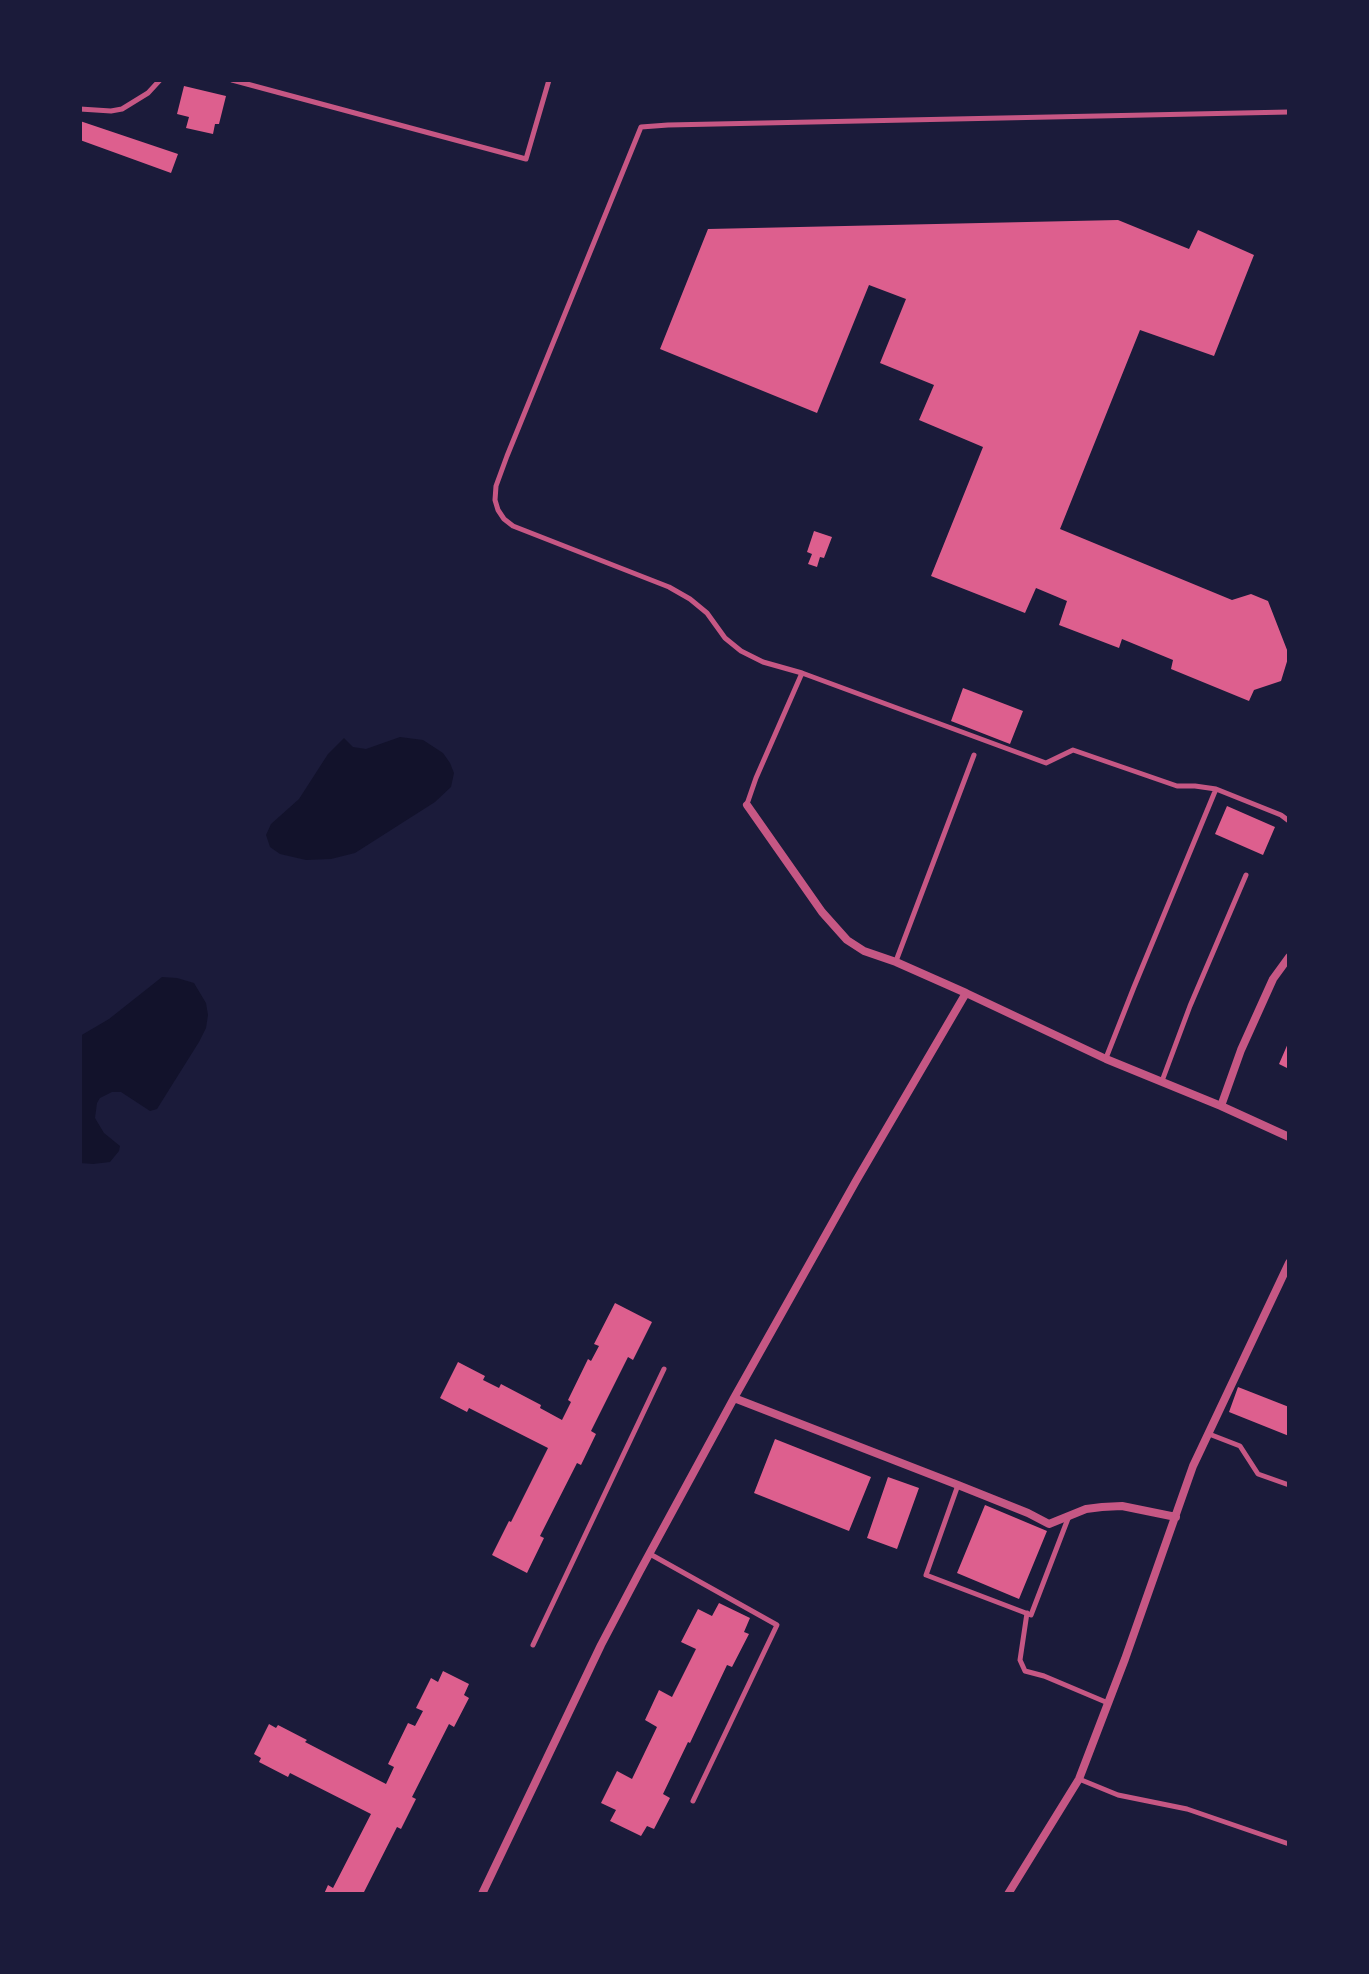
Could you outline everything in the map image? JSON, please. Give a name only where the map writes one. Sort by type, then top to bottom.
[{"type":"street","points":[[747,805],[834,927],[864,951],[896,962],[1106,1059],[1289,1137]]},
{"type":"street","points":[[1221,1106],[1241,1050],[1273,979],[1289,957]]},
{"type":"street","points":[[482,1894],[601,1645],[734,1398],[966,993]]},
{"type":"street","points":[[1008,1894],[1079,1779],[1193,1466],[1289,1263]]},
{"type":"street","points":[[734,1398],[958,1485],[1049,1524],[1086,1509],[1122,1506],[1176,1517]]},
{"type":"lane","points":[[80,109],[122,109],[148,93],[160,80]]},
{"type":"lane","points":[[232,80],[526,159],[549,80]]},
{"type":"lane","points":[[1289,112],[641,127],[499,475],[495,500],[504,519],[513,526],[669,587],[690,599],[707,613],[725,638],[741,651],[763,662],[802,673],[1046,763],[1073,750],[1177,786],[1216,789],[1289,821]]},
{"type":"lane","points":[[747,805],[802,673]]},
{"type":"lane","points":[[896,962],[974,755]]},
{"type":"lane","points":[[1106,1059],[1216,789]]},
{"type":"lane","points":[[1162,1081],[1246,875]]},
{"type":"lane","points":[[533,1645],[664,1369]]},
{"type":"lane","points":[[1208,1434],[1240,1446],[1258,1474],[1289,1485]]},
{"type":"lane","points":[[958,1485],[926,1575],[1031,1615],[1069,1516]]},
{"type":"lane","points":[[650,1554],[777,1625],[693,1801]]},
{"type":"lane","points":[[1027,1613],[1020,1660],[1025,1671],[1108,1703]]},
{"type":"lane","points":[[1079,1779],[1118,1795],[1187,1809],[1289,1844]]},
{"type":"shaded area","points":[[400,737],[423,740],[443,753],[450,763],[454,773],[451,787],[435,802],[355,853],[331,859],[306,860],[280,854],[270,847],[266,835],[271,824],[299,799],[328,754],[344,738],[353,747],[366,749]]},
{"type":"shaded area","points":[[162,977],[194,983],[206,1003],[206,1028],[157,1109],[150,1111],[121,1092],[112,1092],[100,1098],[95,1118],[104,1133],[120,1146],[119,1151],[110,1162],[80,1163],[80,1036],[109,1019]]},
{"type":"building","points":[[184,86],[226,96],[219,124],[215,124],[213,134],[186,128],[189,117],[177,114]]},
{"type":"building","points":[[80,121],[178,154],[171,173],[80,140]]},
{"type":"building","points":[[1118,220],[1189,249],[1198,230],[1254,255],[1214,356],[1140,330],[1060,529],[1232,600],[1251,594],[1268,601],[1289,655],[1281,681],[1254,690],[1249,701],[1171,669],[1173,660],[1122,639],[1119,648],[1059,625],[1067,601],[1036,588],[1025,613],[931,576],[983,447],[919,420],[934,385],[880,363],[906,299],[869,285],[817,413],[660,349],[708,229]]},
{"type":"building","points":[[814,531],[832,537],[817,567],[808,564],[812,554],[807,552]]},
{"type":"building","points":[[963,688],[1023,711],[1010,744],[951,721]]},
{"type":"building","points":[[1227,806],[1275,827],[1263,855],[1215,834]]},
{"type":"building","points":[[1289,1041],[1289,1069],[1279,1064]]},
{"type":"building","points":[[615,1303],[652,1322],[633,1360],[628,1357],[591,1431],[596,1434],[581,1465],[577,1463],[540,1536],[544,1538],[527,1573],[492,1555],[548,1448],[469,1408],[467,1412],[440,1398],[458,1362],[485,1376],[483,1380],[499,1388],[501,1384],[562,1420],[588,1359],[591,1361],[599,1346],[594,1344]]},
{"type":"building","points":[[1238,1387],[1289,1407],[1289,1436],[1229,1412]]},
{"type":"building","points":[[775,1439],[871,1477],[849,1531],[754,1493]]},
{"type":"building","points":[[888,1477],[919,1488],[897,1549],[867,1538]]},
{"type":"building","points":[[985,1505],[1047,1531],[1019,1599],[957,1573]]},
{"type":"building","points":[[719,1603],[750,1618],[744,1632],[749,1634],[732,1667],[727,1665],[688,1742],[663,1794],[670,1798],[654,1829],[647,1826],[641,1836],[610,1821],[616,1810],[601,1803],[617,1771],[632,1779],[657,1727],[645,1720],[659,1690],[672,1697],[696,1649],[681,1642],[698,1609],[712,1616]]},
{"type":"building","points":[[443,1671],[469,1684],[464,1695],[469,1698],[454,1727],[449,1724],[412,1797],[416,1799],[401,1829],[397,1827],[363,1894],[324,1894],[328,1885],[333,1888],[371,1814],[290,1773],[288,1777],[259,1762],[261,1758],[254,1754],[269,1724],[276,1728],[278,1725],[386,1784],[394,1767],[388,1764],[408,1723],[415,1726],[423,1711],[416,1708],[431,1678],[438,1682]]}]
